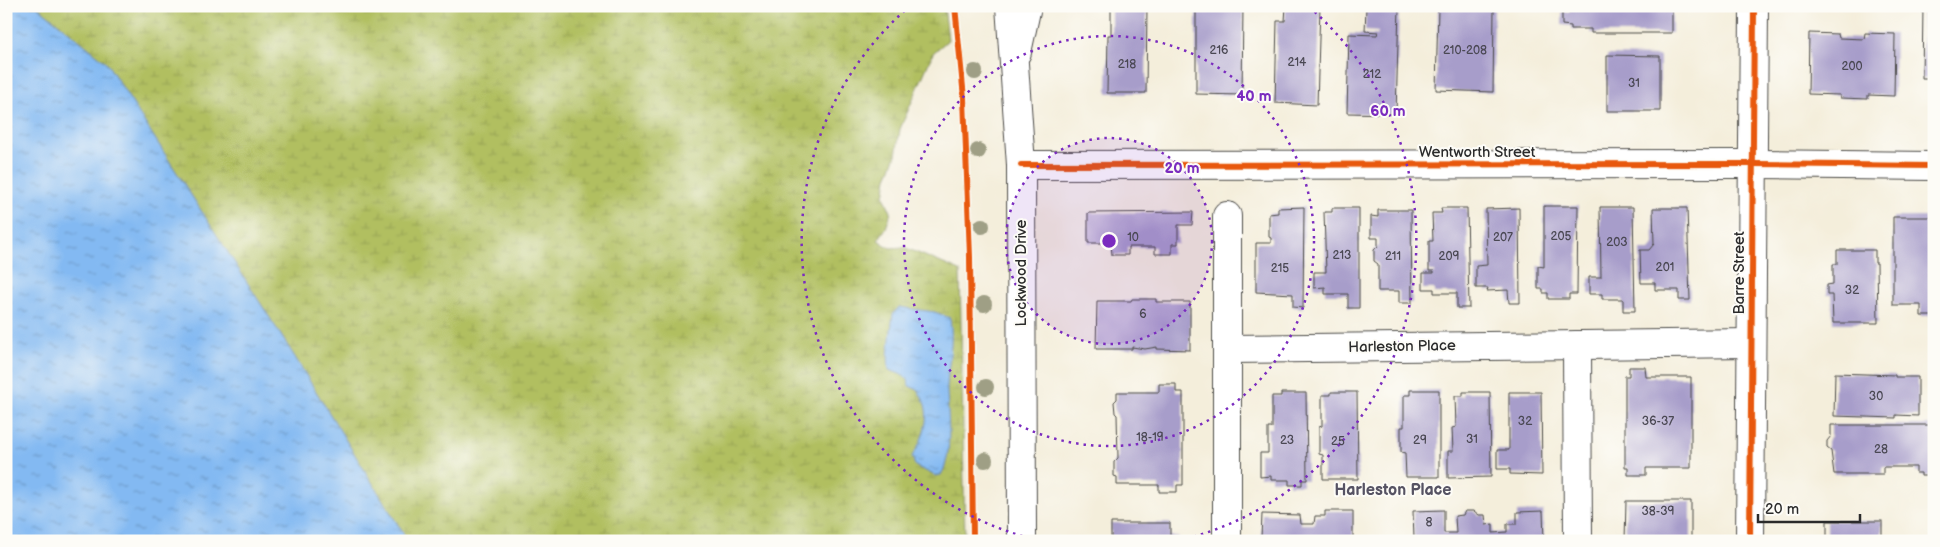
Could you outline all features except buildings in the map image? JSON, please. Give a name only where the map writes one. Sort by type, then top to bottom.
[{"type":"street","name":"Lockwood Drive","points":[[1010,6],[1021,165],[1022,541]]},
{"type":"street","points":[[1015,63],[1027,6]]},
{"type":"street","name":"Barre Street","points":[[1750,541],[1754,6]]},
{"type":"street","name":"Wentworth Street","points":[[1021,165],[1752,164],[1934,166]]},
{"type":"street","points":[[1226,541],[1227,216]]},
{"type":"street","name":"Harleston Place","points":[[1226,349],[1751,342]]},
{"type":"street","points":[[1577,345],[1578,541]]},
{"type":"green space","points":[[6,6],[944,6],[948,40],[933,53],[900,129],[896,155],[887,178],[884,196],[891,212],[886,228],[878,240],[890,248],[904,247],[960,271],[965,541],[145,541],[6,64]]},
{"type":"water","points":[[6,6],[37,6],[106,62],[293,354],[408,541],[6,541]]},
{"type":"water","points":[[899,307],[935,312],[950,318],[951,344],[947,387],[949,445],[945,466],[941,475],[936,476],[915,466],[912,456],[919,445],[925,425],[926,411],[924,403],[918,390],[909,386],[908,379],[889,370],[888,355],[893,314]]},
{"type":"cycle path","points":[[955,6],[964,98],[970,257],[973,541]]},
{"type":"cycle path","points":[[1750,541],[1754,6]]},
{"type":"cycle path","points":[[1021,165],[1752,164],[1934,166]]},
{"type":"district","name":"Harleston Place","points":[[1393,489]]}]
